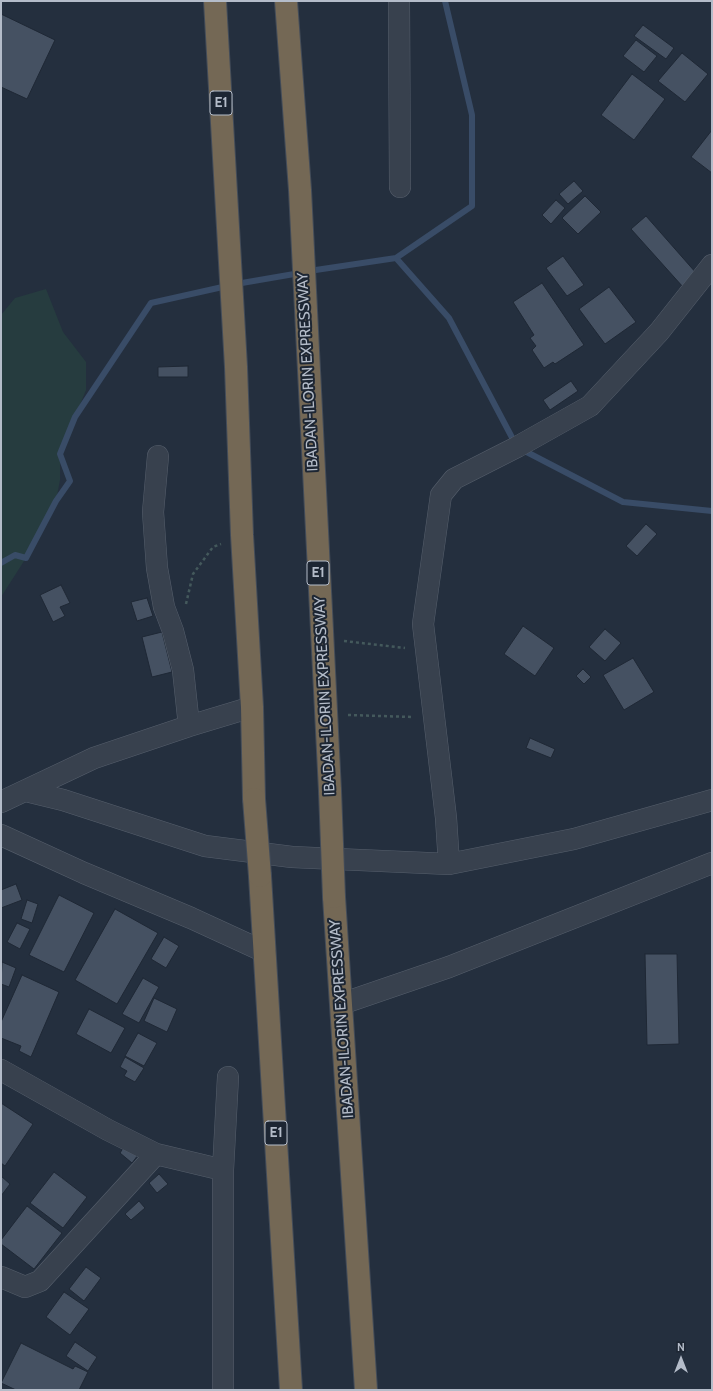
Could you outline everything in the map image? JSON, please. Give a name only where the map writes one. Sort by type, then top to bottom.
[{"type":"highway","name":"E1","points":[[215,1],[228,205],[236,367],[242,535],[252,707],[254,799],[265,952],[291,1390]]},
{"type":"highway","name":"IBADAN-ILORIN EXPRESSWAY","points":[[286,1],[300,190],[334,897],[366,1390]]},
{"type":"street","points":[[399,1],[400,187]]},
{"type":"street","points":[[449,864],[446,818],[423,624],[441,495],[454,479],[517,447],[590,406],[659,332],[712,265]]},
{"type":"street","points":[[158,456],[153,512],[157,568],[164,607],[174,631],[183,670],[189,726]]},
{"type":"street","points":[[1,802],[94,758],[189,726],[252,707]]},
{"type":"street","points":[[26,790],[63,800],[205,846],[292,857],[449,864],[574,838],[712,800]]},
{"type":"street","points":[[1,835],[84,874],[191,918],[265,952]]},
{"type":"street","points":[[341,1004],[449,967],[712,863]]},
{"type":"street","points":[[1,1070],[108,1130],[156,1154],[223,1170]]},
{"type":"street","points":[[223,1390],[223,1170],[228,1077]]},
{"type":"street","points":[[1,1277],[24,1287],[40,1281],[156,1154]]},
{"type":"path","points":[[174,631],[184,611],[193,574],[213,547],[242,535]]},
{"type":"path","points":[[322,638],[426,650]]},
{"type":"path","points":[[326,714],[434,718]]},
{"type":"green space","points":[[46,289],[63,332],[86,362],[86,390],[60,454],[60,480],[56,501],[26,558],[1,597],[1,315],[15,298]]},
{"type":"building","points":[[1,14],[55,40],[27,99],[1,87]]},
{"type":"building","points":[[643,25],[674,48],[666,59],[634,36]]},
{"type":"building","points":[[636,40],[657,56],[644,72],[623,56]]},
{"type":"building","points":[[682,53],[708,74],[685,102],[658,81]]},
{"type":"building","points":[[632,74],[665,99],[634,140],[601,115]]},
{"type":"building","points":[[712,130],[712,173],[691,157]]},
{"type":"building","points":[[574,181],[583,191],[568,204],[559,194]]},
{"type":"building","points":[[585,196],[601,212],[578,234],[562,218]]},
{"type":"building","points":[[556,200],[565,208],[551,224],[542,215]]},
{"type":"building","points":[[646,216],[697,274],[683,287],[631,229]]},
{"type":"building","points":[[563,256],[584,285],[567,296],[546,268]]},
{"type":"building","points":[[542,283],[584,345],[555,364],[553,362],[544,368],[532,350],[536,346],[530,338],[534,335],[513,302]]},
{"type":"building","points":[[609,287],[636,322],[605,344],[579,309]]},
{"type":"building","points":[[188,366],[188,377],[158,377],[158,367]]},
{"type":"building","points":[[571,381],[578,391],[550,410],[543,400]]},
{"type":"building","points":[[646,524],[657,534],[637,556],[626,546]]},
{"type":"building","points":[[61,585],[70,603],[60,607],[65,616],[53,622],[40,595]]},
{"type":"building","points":[[147,598],[153,616],[137,621],[131,602]]},
{"type":"building","points":[[523,626],[554,648],[535,676],[504,654]]},
{"type":"building","points":[[605,629],[621,643],[605,661],[589,647]]},
{"type":"building","points":[[162,632],[172,672],[152,677],[142,637]]},
{"type":"building","points":[[633,658],[654,692],[624,710],[603,675]]},
{"type":"building","points":[[583,669],[591,677],[584,684],[576,676]]},
{"type":"building","points":[[530,738],[555,749],[551,758],[526,748]]},
{"type":"building","points":[[16,884],[22,900],[1,908],[1,890]]},
{"type":"building","points":[[59,895],[94,913],[64,972],[29,955]]},
{"type":"building","points":[[27,900],[38,904],[32,923],[21,919]]},
{"type":"building","points":[[115,909],[158,933],[117,1004],[75,980]]},
{"type":"building","points":[[17,923],[30,929],[20,949],[7,942]]},
{"type":"building","points":[[164,937],[179,946],[166,968],[151,959]]},
{"type":"building","points":[[645,954],[677,954],[679,1044],[647,1045]]},
{"type":"building","points":[[2,962],[16,968],[9,987],[1,984]]},
{"type":"building","points":[[22,975],[59,992],[31,1057],[19,1051],[21,1046],[1,1038],[1,1022]]},
{"type":"building","points":[[143,978],[159,987],[139,1023],[122,1014]]},
{"type":"building","points":[[154,998],[177,1009],[167,1032],[144,1021]]},
{"type":"building","points":[[89,1009],[125,1028],[111,1053],[76,1034]]},
{"type":"building","points":[[138,1033],[157,1043],[144,1066],[125,1056]]},
{"type":"building","points":[[125,1057],[144,1068],[135,1082],[124,1076],[127,1071],[120,1067]]},
{"type":"building","points":[[1,1103],[33,1124],[5,1166],[1,1163]]},
{"type":"building","points":[[125,1145],[138,1155],[132,1163],[120,1153]]},
{"type":"building","points":[[54,1172],[87,1197],[63,1228],[30,1203]]},
{"type":"building","points":[[159,1174],[168,1184],[157,1193],[149,1183]]},
{"type":"building","points":[[1,1176],[10,1184],[1,1196]]},
{"type":"building","points":[[139,1201],[145,1208],[131,1220],[125,1214]]},
{"type":"building","points":[[27,1206],[62,1233],[34,1269],[1,1244],[1,1240]]},
{"type":"building","points":[[86,1267],[101,1278],[84,1301],[69,1289]]},
{"type":"building","points":[[64,1292],[89,1309],[70,1335],[46,1317]]},
{"type":"building","points":[[75,1342],[97,1357],[88,1371],[66,1356]]},
{"type":"building","points":[[21,1343],[73,1369],[75,1366],[88,1372],[79,1390],[16,1390],[1,1383]]},
{"type":"waterway","points":[[309,271],[396,258],[472,206],[472,115],[445,1]]},
{"type":"waterway","points":[[396,258],[449,318],[517,447],[623,502],[712,511]]},
{"type":"waterway","points":[[236,284],[300,273]]},
{"type":"waterway","points":[[1,563],[15,555],[26,558],[56,501],[70,481],[60,454],[75,417],[151,303],[227,286]]}]
